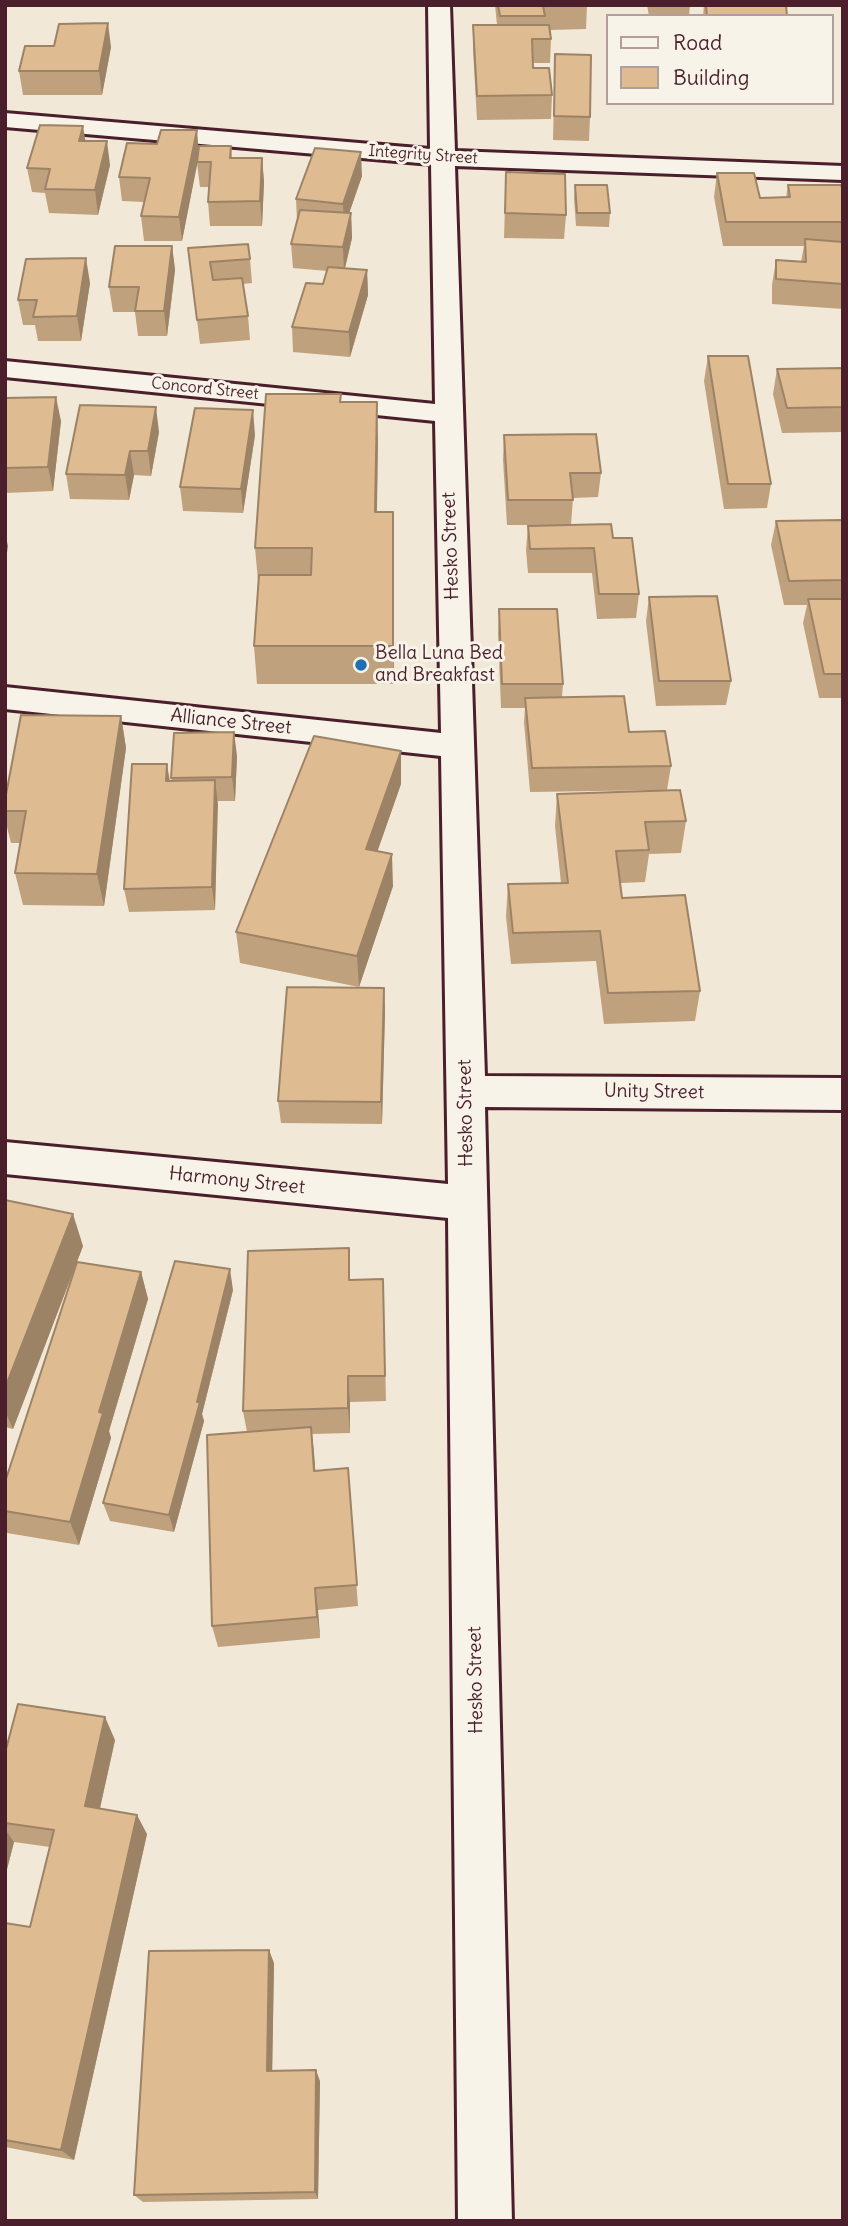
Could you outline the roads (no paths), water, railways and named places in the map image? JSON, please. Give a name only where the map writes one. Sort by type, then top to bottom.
[{"type":"street","name":"Hesko Street","points":[[439,5],[447,414],[466,1091],[485,2221]]},
{"type":"street","name":"Integrity Street","points":[[5,120],[444,158],[843,173]]},
{"type":"street","name":"Concord Street","points":[[5,369],[447,414]]},
{"type":"street","name":"Alliance Street","points":[[5,698],[457,746]]},
{"type":"street","name":"Unity Street","points":[[466,1091],[843,1094]]},
{"type":"street","name":"Harmony Street","points":[[5,1158],[468,1203]]},
{"type":"place","name":"Bella Luna Bed and Breakfast","points":[[361,665]]}]
